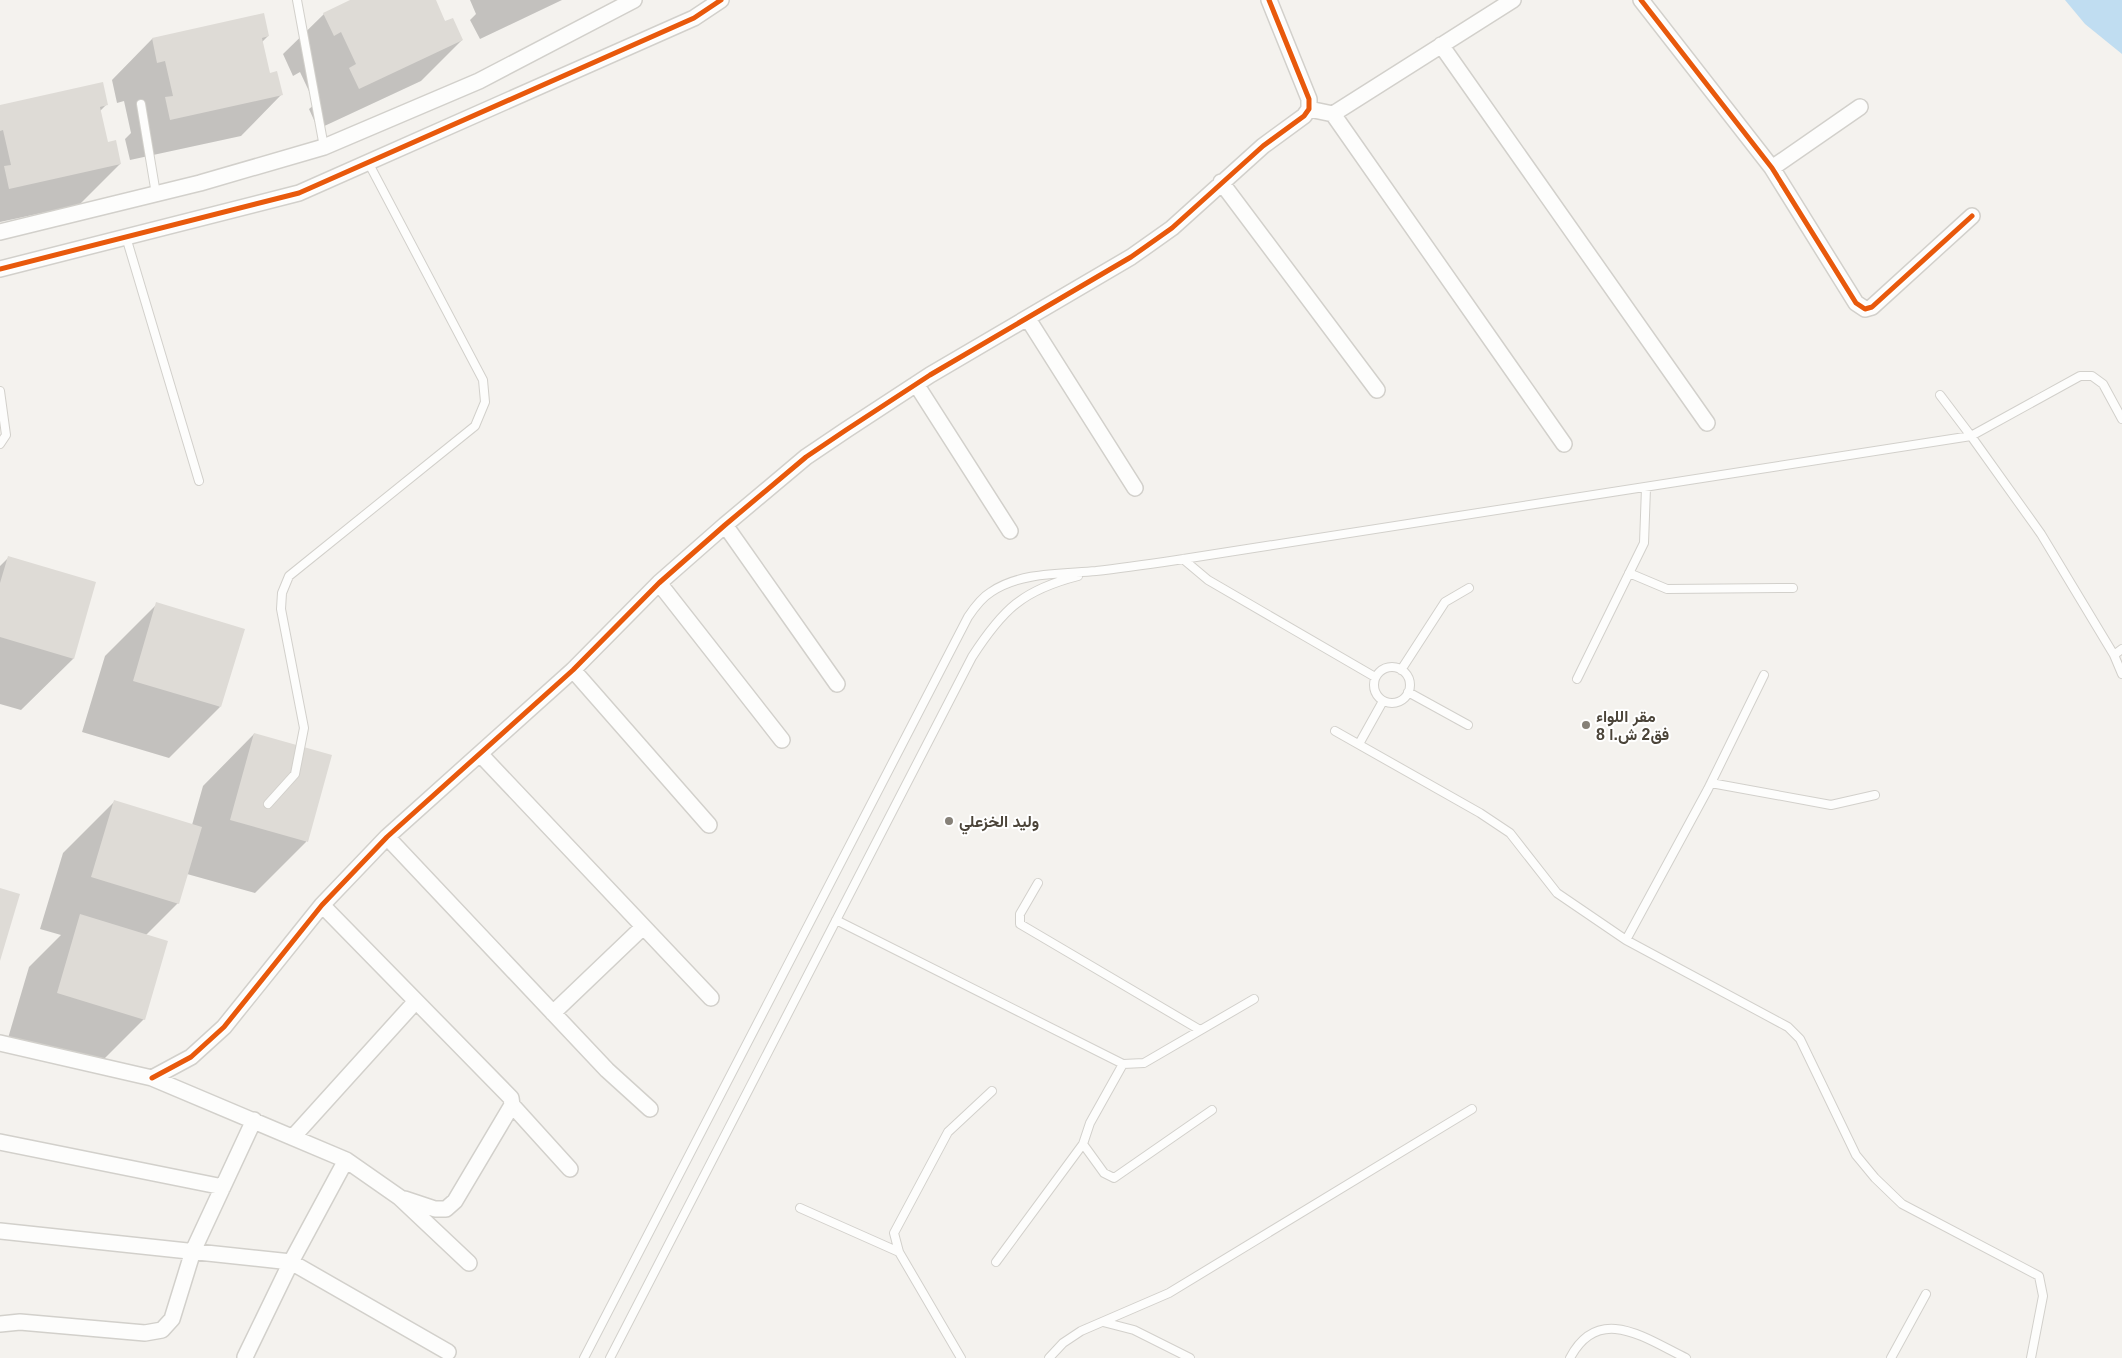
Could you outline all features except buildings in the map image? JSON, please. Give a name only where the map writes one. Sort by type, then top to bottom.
[{"type":"street","points":[[0,232],[156,194],[324,147],[479,81],[634,0]]},
{"type":"street","points":[[0,269],[299,193],[694,18],[721,0]]},
{"type":"street","points":[[152,1078],[191,1057],[224,1027],[322,904],[387,837],[481,755],[573,670],[659,583],[806,457],[916,384],[1131,257],[1172,228],[1263,146],[1304,116],[1309,109],[1309,99],[1269,0]]},
{"type":"street","points":[[1333,114],[1513,0]]},
{"type":"street","points":[[1640,0],[1772,168],[1856,303],[1865,309],[1872,307],[1972,216]]},
{"type":"street","points":[[1441,45],[1706,423]]},
{"type":"street","points":[[1772,168],[1860,107]]},
{"type":"street","points":[[1309,109],[1333,114],[1564,444]]},
{"type":"street","points":[[1221,182],[1377,390]]},
{"type":"street","points":[[1028,319],[1135,488]]},
{"type":"street","points":[[916,384],[1010,531]]},
{"type":"street","points":[[725,525],[837,684]]},
{"type":"street","points":[[659,583],[782,740]]},
{"type":"street","points":[[573,670],[709,825]]},
{"type":"street","points":[[481,755],[711,998]]},
{"type":"street","points":[[387,837],[607,1070],[650,1109]]},
{"type":"street","points":[[322,904],[511,1098],[512,1105],[570,1169]]},
{"type":"street","points":[[553,1013],[643,927]]},
{"type":"street","points":[[293,1137],[416,1001]]},
{"type":"street","points":[[0,1043],[152,1078],[346,1160],[399,1197],[469,1263]]},
{"type":"street","points":[[399,1197],[435,1209],[446,1209],[455,1201],[512,1105]]},
{"type":"street","points":[[0,1324],[20,1322],[145,1333],[162,1330],[172,1319],[193,1250],[254,1120]]},
{"type":"street","points":[[0,1142],[223,1187]]},
{"type":"street","points":[[245,1357],[291,1262],[346,1160]]},
{"type":"street","points":[[0,1231],[193,1250],[291,1262],[448,1352]]},
{"type":"lane","points":[[297,0],[324,147]]},
{"type":"lane","points":[[141,104],[156,194]]},
{"type":"lane","points":[[268,804],[295,774],[304,728],[281,609],[282,593],[289,576],[475,426],[486,402],[483,380],[368,162]]},
{"type":"lane","points":[[126,237],[199,481]]},
{"type":"lane","points":[[584,1358],[968,618],[979,601],[991,591],[1008,583],[1045,574],[1097,571],[1183,559],[1971,436],[2080,376],[2092,376],[2103,384],[2122,419]]},
{"type":"lane","points":[[0,391],[6,435],[0,444]]},
{"type":"lane","points":[[1940,395],[2041,534],[2114,655],[2122,674]]},
{"type":"lane","points":[[1577,679],[1644,543],[1646,488]]},
{"type":"lane","points":[[1183,559],[1208,580],[1375,677]]},
{"type":"lane","points":[[610,1358],[972,657],[988,632],[1018,600],[1035,590],[1097,571]]},
{"type":"lane","points":[[1629,573],[1666,590],[1793,588]]},
{"type":"lane","points":[[1401,670],[1445,602],[1469,588]]},
{"type":"lane","points":[[2114,655],[2122,649]]},
{"type":"lane","points":[[1392,667],[1401,670],[1409,680],[1408,692],[1402,700],[1393,703],[1383,701],[1376,695],[1375,677],[1382,670],[1392,667]]},
{"type":"lane","points":[[1626,940],[1710,782],[1764,674]]},
{"type":"lane","points":[[1408,692],[1468,725]]},
{"type":"lane","points":[[1359,744],[1383,701]]},
{"type":"lane","points":[[1335,730],[1480,813],[1510,833],[1557,894],[1626,940],[1788,1027],[1800,1039],[1856,1155],[1874,1178],[1902,1204],[2038,1276],[2043,1296],[2031,1358]]},
{"type":"lane","points":[[1710,782],[1831,805],[1875,795]]},
{"type":"lane","points":[[1038,883],[1020,914],[1020,924],[1200,1030]]},
{"type":"lane","points":[[836,920],[1123,1064],[1144,1062],[1254,999]]},
{"type":"lane","points":[[996,1262],[1083,1144],[1090,1123],[1123,1064]]},
{"type":"lane","points":[[961,1358],[899,1252],[894,1233],[948,1132],[992,1091]]},
{"type":"lane","points":[[1049,1358],[1063,1343],[1081,1331],[1169,1293],[1472,1109]]},
{"type":"lane","points":[[1083,1144],[1104,1173],[1114,1178],[1212,1110]]},
{"type":"lane","points":[[800,1208],[899,1252]]},
{"type":"lane","points":[[1891,1358],[1926,1294]]},
{"type":"lane","points":[[1103,1322],[1134,1330],[1190,1358]]},
{"type":"lane","points":[[1570,1358],[1586,1336],[1602,1329],[1624,1328],[1686,1358]]},
{"type":"water","points":[[2065,0],[2122,0],[2122,54],[2085,24]]},
{"type":"cycle path","points":[[0,269],[299,193],[694,18],[721,0]]},
{"type":"cycle path","points":[[152,1078],[191,1057],[224,1027],[322,905],[387,837],[573,670],[659,583],[806,457],[930,375],[1131,257],[1172,228],[1263,146],[1304,116],[1309,109],[1309,99],[1269,0]]},
{"type":"cycle path","points":[[1641,0],[1772,168],[1856,303],[1865,309],[1872,307],[1972,216]]},
{"type":"place","name":"مقر اللواء 8 فق2 ش.ا","points":[[1586,725]]},
{"type":"place","name":"وليد الخزعلي","points":[[949,821]]}]
